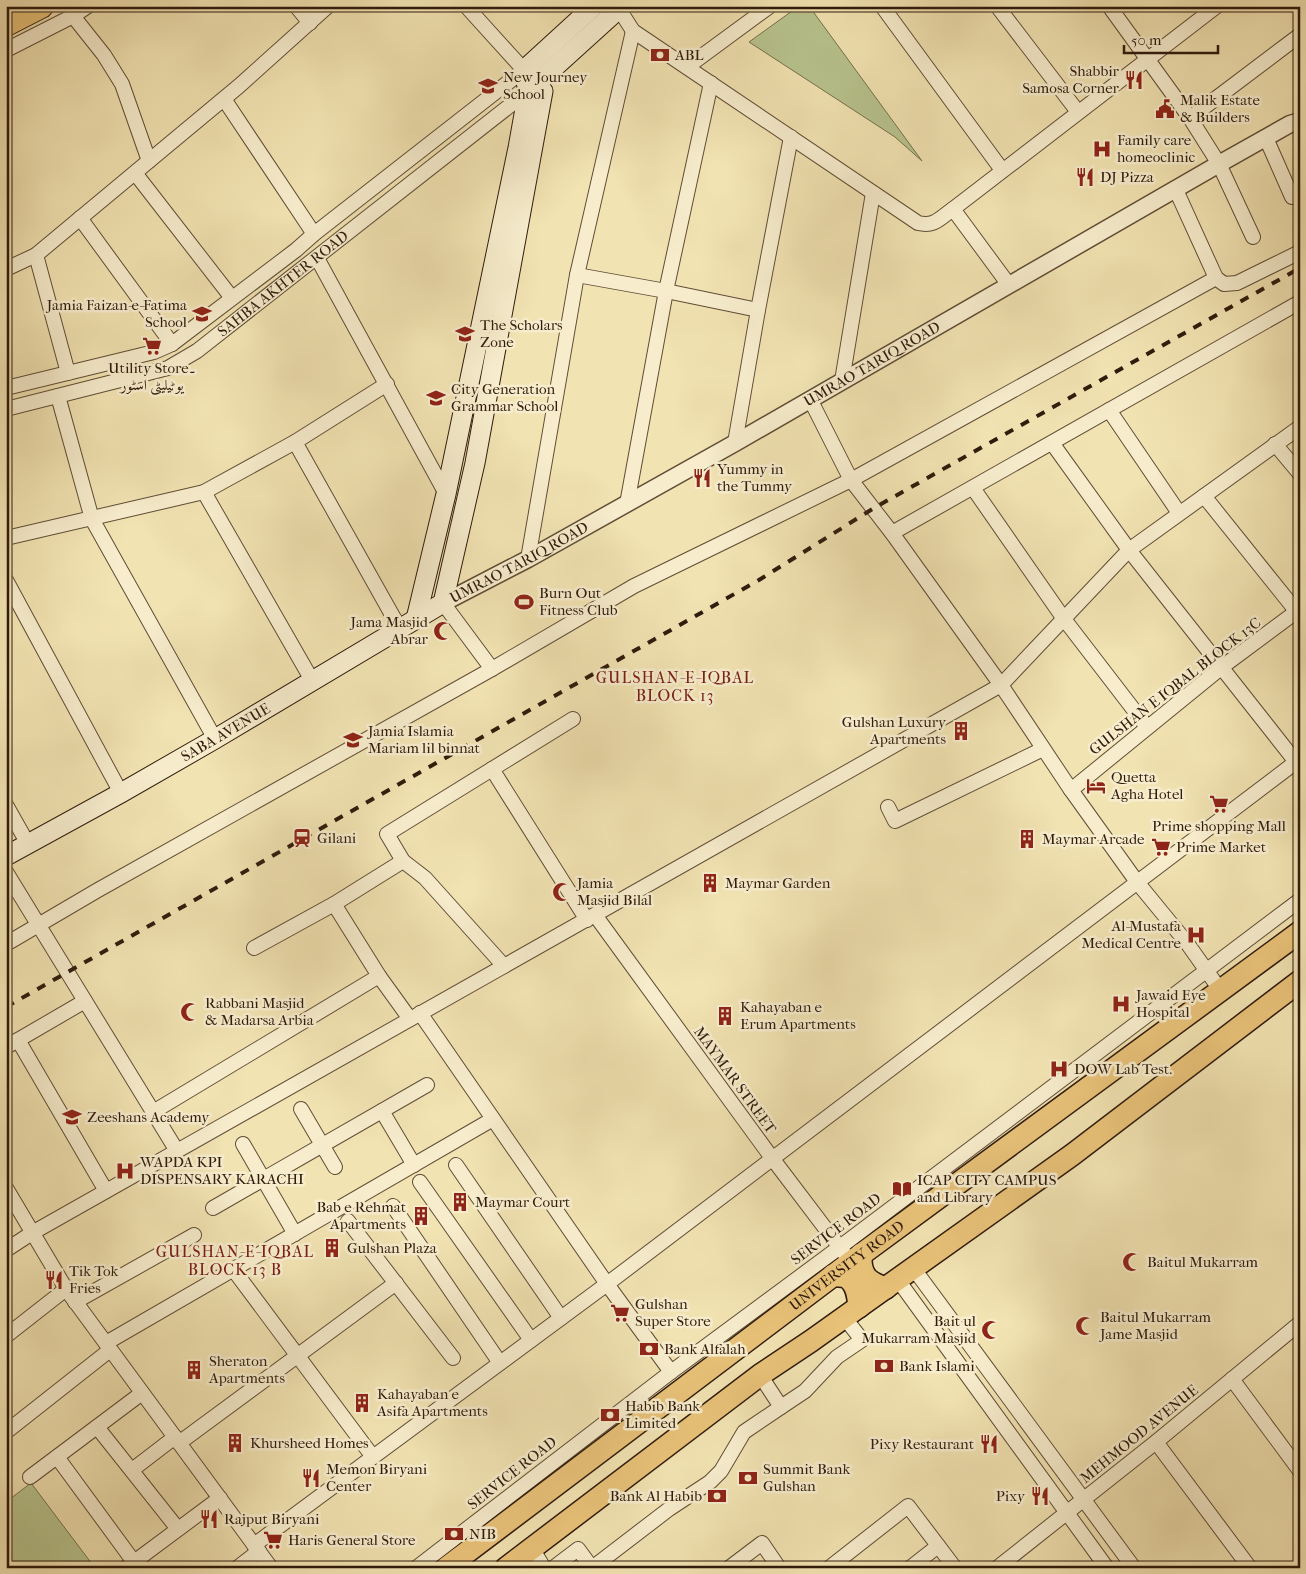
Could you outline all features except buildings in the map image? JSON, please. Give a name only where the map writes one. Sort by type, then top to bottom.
[{"type":"highway","points":[[6,24],[41,6]]},
{"type":"main road","name":"SAHBA AKHTER ROAD","points":[[530,82],[594,6]]},
{"type":"main road","name":"SAHBA AKHTER ROAD","points":[[530,82],[620,8]]},
{"type":"main road","points":[[443,603],[475,463],[525,150],[530,82]]},
{"type":"main road","points":[[408,624],[446,494],[525,150]]},
{"type":"main road","name":"SABA AVENUE","points":[[6,856],[216,739],[443,603]]},
{"type":"main road","name":"UNIVERSITY ROAD","points":[[446,1568],[710,1355],[833,1275],[851,1254],[1300,932]]},
{"type":"main road","points":[[506,1568],[760,1375],[900,1279],[1072,1156],[1300,981]]},
{"type":"main road","points":[[851,1254],[861,1266],[865,1276],[873,1284],[900,1279]]},
{"type":"main road","points":[[833,1275],[846,1277],[858,1293],[852,1312]]},
{"type":"street","points":[[6,50],[73,16],[88,6]]},
{"type":"street","points":[[296,6],[310,22]]},
{"type":"street","points":[[6,269],[36,255],[224,99],[328,6]]},
{"type":"street","points":[[466,6],[530,82]]},
{"type":"street","points":[[687,67],[770,6]]},
{"type":"street","points":[[882,6],[1002,170]]},
{"type":"street","points":[[997,6],[1078,112]]},
{"type":"street","points":[[1110,6],[1190,118],[1219,164],[1253,237]]},
{"type":"street","points":[[620,8],[632,31],[918,223],[927,225],[936,222],[1217,6]]},
{"type":"street","points":[[73,16],[104,55],[122,84],[149,161]]},
{"type":"street","points":[[528,559],[577,275],[632,31]]},
{"type":"street","points":[[1190,118],[1300,35]]},
{"type":"street","name":"SAHBA AKHTER ROAD","points":[[6,388],[154,352],[172,344],[296,250],[314,234],[530,82]]},
{"type":"street","name":"SAHBA AKHTER ROAD","points":[[6,409],[168,368],[197,351],[317,258],[530,82]]},
{"type":"street","points":[[627,504],[666,291],[711,83]]},
{"type":"street","points":[[224,99],[314,234]]},
{"type":"street","name":"UMRAO TARIQ ROAD","points":[[443,603],[528,559],[627,504],[1297,121]]},
{"type":"street","points":[[735,443],[791,137]]},
{"type":"street","points":[[1266,138],[1292,197]]},
{"type":"street","points":[[135,173],[232,298]]},
{"type":"street","points":[[1176,190],[1216,278],[1224,284],[1237,283],[1300,252]]},
{"type":"street","points":[[842,381],[873,193]]},
{"type":"street","points":[[953,209],[1009,285]]},
{"type":"street","points":[[80,218],[172,344]]},
{"type":"street","points":[[36,255],[68,373]]},
{"type":"street","points":[[317,258],[446,494]]},
{"type":"street","points":[[577,275],[758,310]]},
{"type":"street","points":[[6,944],[106,885],[492,669],[634,586],[851,480],[1216,278]]},
{"type":"street","points":[[892,533],[1300,302]]},
{"type":"street","points":[[6,538],[204,492],[295,442],[387,384]]},
{"type":"street","points":[[58,396],[92,518],[216,739]]},
{"type":"street","points":[[810,400],[851,480],[892,533],[1001,685],[1070,790],[1137,882],[1221,990]]},
{"type":"street","points":[[1109,410],[1179,513]]},
{"type":"street","points":[[6,1250],[32,1233],[1001,685],[1129,550],[1300,427]]},
{"type":"street","points":[[295,442],[408,624]]},
{"type":"street","points":[[237,1568],[257,1548],[373,1457],[607,1284],[1298,760],[1129,550],[1052,442]]},
{"type":"street","points":[[1275,444],[1300,474]]},
{"type":"street","points":[[973,488],[1064,618],[1147,727]]},
{"type":"street","points":[[204,492],[313,682]]},
{"type":"street","points":[[1204,496],[1298,610]]},
{"type":"street","points":[[6,580],[121,793]]},
{"type":"street","points":[[443,603],[492,669]]},
{"type":"street","name":"GULSHAN E IQBAL BLOCK 13C","points":[[1070,790],[1222,667],[1298,610]]},
{"type":"street","points":[[504,966],[425,878],[403,861],[387,834],[573,719]]},
{"type":"street","points":[[888,807],[895,821],[1043,749]]},
{"type":"street","name":"MAYMAR STREET","points":[[492,769],[591,918],[772,1158],[851,1254]]},
{"type":"street","points":[[6,805],[28,844]]},
{"type":"street","points":[[254,948],[334,904],[403,861]]},
{"type":"street","points":[[6,872],[177,1151]]},
{"type":"street","name":"SERVICE ROAD","points":[[416,1568],[671,1372],[710,1355],[851,1254],[1206,969],[1300,900]]},
{"type":"street","points":[[334,904],[379,976],[415,1016],[493,1119],[607,1284],[671,1372]]},
{"type":"street","points":[[153,1112],[379,976]]},
{"type":"street","points":[[85,1001],[12,1044],[106,1191]]},
{"type":"street","points":[[213,1208],[427,1085]]},
{"type":"street","points":[[301,1109],[335,1167]]},
{"type":"street","points":[[382,1111],[414,1165]]},
{"type":"street","points":[[6,1432],[108,1347],[233,1269],[493,1119]]},
{"type":"street","points":[[243,1144],[295,1234]]},
{"type":"street","points":[[456,1165],[561,1318]]},
{"type":"street","points":[[420,1182],[531,1340]]},
{"type":"street","points":[[6,1188],[75,1302],[271,1568]]},
{"type":"street","points":[[393,1206],[500,1363]]},
{"type":"street","points":[[348,1221],[453,1358]]},
{"type":"street","points":[[75,1302],[194,1235]]},
{"type":"street","points":[[233,1269],[373,1457]]},
{"type":"street","points":[[900,1279],[1084,1500],[1134,1568]]},
{"type":"street","points":[[900,1279],[1107,1568]]},
{"type":"street","points":[[132,1470],[297,1356],[396,1283]]},
{"type":"street","points":[[6,1336],[66,1289]]},
{"type":"street","points":[[553,1568],[578,1549],[592,1568],[669,1509],[710,1482],[721,1471],[744,1432],[805,1391],[837,1357],[862,1340],[852,1312]]},
{"type":"street","name":"MEHMOOD AVENUE","points":[[997,1568],[1067,1514],[1300,1323]]},
{"type":"street","points":[[760,1375],[781,1407]]},
{"type":"street","points":[[1232,1379],[1300,1470]]},
{"type":"street","points":[[30,1477],[142,1393]]},
{"type":"street","points":[[98,1427],[178,1529]]},
{"type":"street","points":[[1156,1442],[1250,1568]]},
{"type":"street","points":[[56,1457],[130,1565],[220,1498]]},
{"type":"street","points":[[829,1568],[908,1506],[955,1568]]},
{"type":"street","points":[[729,1568],[762,1543],[779,1568]]},
{"type":"street","points":[[910,1568],[938,1546]]},
{"type":"street","points":[[532,1548],[544,1568]]},
{"type":"green space","points":[[799,6],[809,6],[922,161],[895,137],[749,42]]},
{"type":"green space","points":[[31,1483],[95,1568],[6,1568],[6,1502]]},
{"type":"railway","points":[[6,1007],[759,580],[874,508],[1300,268]]},
{"type":"place","name":"ABL","points":[[660,55]]},
{"type":"place","name":"Shabbir Samosa Corner","points":[[1134,80]]},
{"type":"place","name":"New Journey School","points":[[488,86]]},
{"type":"place","name":"Malik Estate & Builders","points":[[1165,109]]},
{"type":"place","name":"Family care homeoclinic","points":[[1102,149]]},
{"type":"place","name":"DJ Pizza","points":[[1085,177]]},
{"type":"place","name":"Jamia Faizan-e-Fatima School","points":[[202,314]]},
{"type":"place","name":"The Scholars Zone","points":[[465,334]]},
{"type":"place","name":"Utility Store۔ یوٹیلیٹی اسٹور","points":[[152,346]]},
{"type":"place","name":"City Generation Grammar School","points":[[436,398]]},
{"type":"place","name":"Yummy in the Tummy","points":[[702,478]]},
{"type":"place","name":"Burn Out Fitness Club","points":[[524,602]]},
{"type":"place","name":"Jama Masjid Abrar","points":[[443,631]]},
{"type":"place","name":"Gulshan Luxury Apartments","points":[[961,731]]},
{"type":"place","name":"Jamia Islamia Mariam lil binnat","points":[[353,740]]},
{"type":"place","name":"Quetta Agha Hotel","points":[[1096,786]]},
{"type":"place","name":"Prime shopping Mall","points":[[1219,804]]},
{"type":"place","name":"Gilani","points":[[302,838]]},
{"type":"place","name":"Maymar Arcade","points":[[1027,839]]},
{"type":"place","name":"Prime Market","points":[[1161,847]]},
{"type":"place","name":"Maymar Garden","points":[[710,883]]},
{"type":"place","name":"Jamia Masjid Bilal","points":[[562,892]]},
{"type":"place","name":"Al-Mustafa Medical Centre","points":[[1196,935]]},
{"type":"place","name":"Jawaid Eye Hospital","points":[[1121,1004]]},
{"type":"place","name":"Rabbani Masjid & Madarsa Arbia","points":[[190,1012]]},
{"type":"place","name":"Kahayaban e Erum Apartments","points":[[725,1016]]},
{"type":"place","name":"DOW Lab Test.","points":[[1059,1069]]},
{"type":"place","name":"Zeeshans Academy","points":[[72,1117]]},
{"type":"place","name":"WAPDA KPI DISPENSARY KARACHI","points":[[125,1171]]},
{"type":"place","name":"ICAP CITY CAMPUS and Library","points":[[902,1189]]},
{"type":"place","name":"Maymar Court","points":[[460,1202]]},
{"type":"place","name":"Bab e Rehmat Apartments","points":[[421,1216]]},
{"type":"place","name":"Gulshan Plaza","points":[[332,1248]]},
{"type":"place","name":"Baitul Mukarram","points":[[1132,1262]]},
{"type":"place","name":"Tik Tok Fries","points":[[54,1280]]},
{"type":"place","name":"Gulshan Super Store","points":[[620,1313]]},
{"type":"place","name":"Baitul Mukarram Jame Masjid","points":[[1085,1326]]},
{"type":"place","name":"Bait ul Mukarram Masjid","points":[[991,1330]]},
{"type":"place","name":"Bank Alfalah","points":[[649,1349]]},
{"type":"place","name":"Bank Islami","points":[[884,1366]]},
{"type":"place","name":"Sheraton Apartments","points":[[194,1370]]},
{"type":"place","name":"Kahayaban e Asifa Apartments","points":[[362,1403]]},
{"type":"place","name":"Habib Bank Limited","points":[[610,1415]]},
{"type":"place","name":"Khursheed Homes","points":[[235,1443]]},
{"type":"place","name":"Pixy Restaurant","points":[[989,1444]]},
{"type":"place","name":"Memon Biryani Center","points":[[311,1478]]},
{"type":"place","name":"Summit Bank Gulshan","points":[[748,1478]]},
{"type":"place","name":"Bank Al Habib","points":[[717,1496]]},
{"type":"place","name":"Pixy","points":[[1040,1496]]},
{"type":"place","name":"Rajput Biryani","points":[[209,1519]]},
{"type":"place","name":"NIB","points":[[454,1534]]},
{"type":"place","name":"Haris General Store","points":[[273,1540]]},
{"type":"district","name":"GULSHAN-E-IQBAL BLOCK 13","points":[[675,686]]},
{"type":"district","name":"GULSHAN-E-IQBAL BLOCK 13 B","points":[[235,1260]]}]
